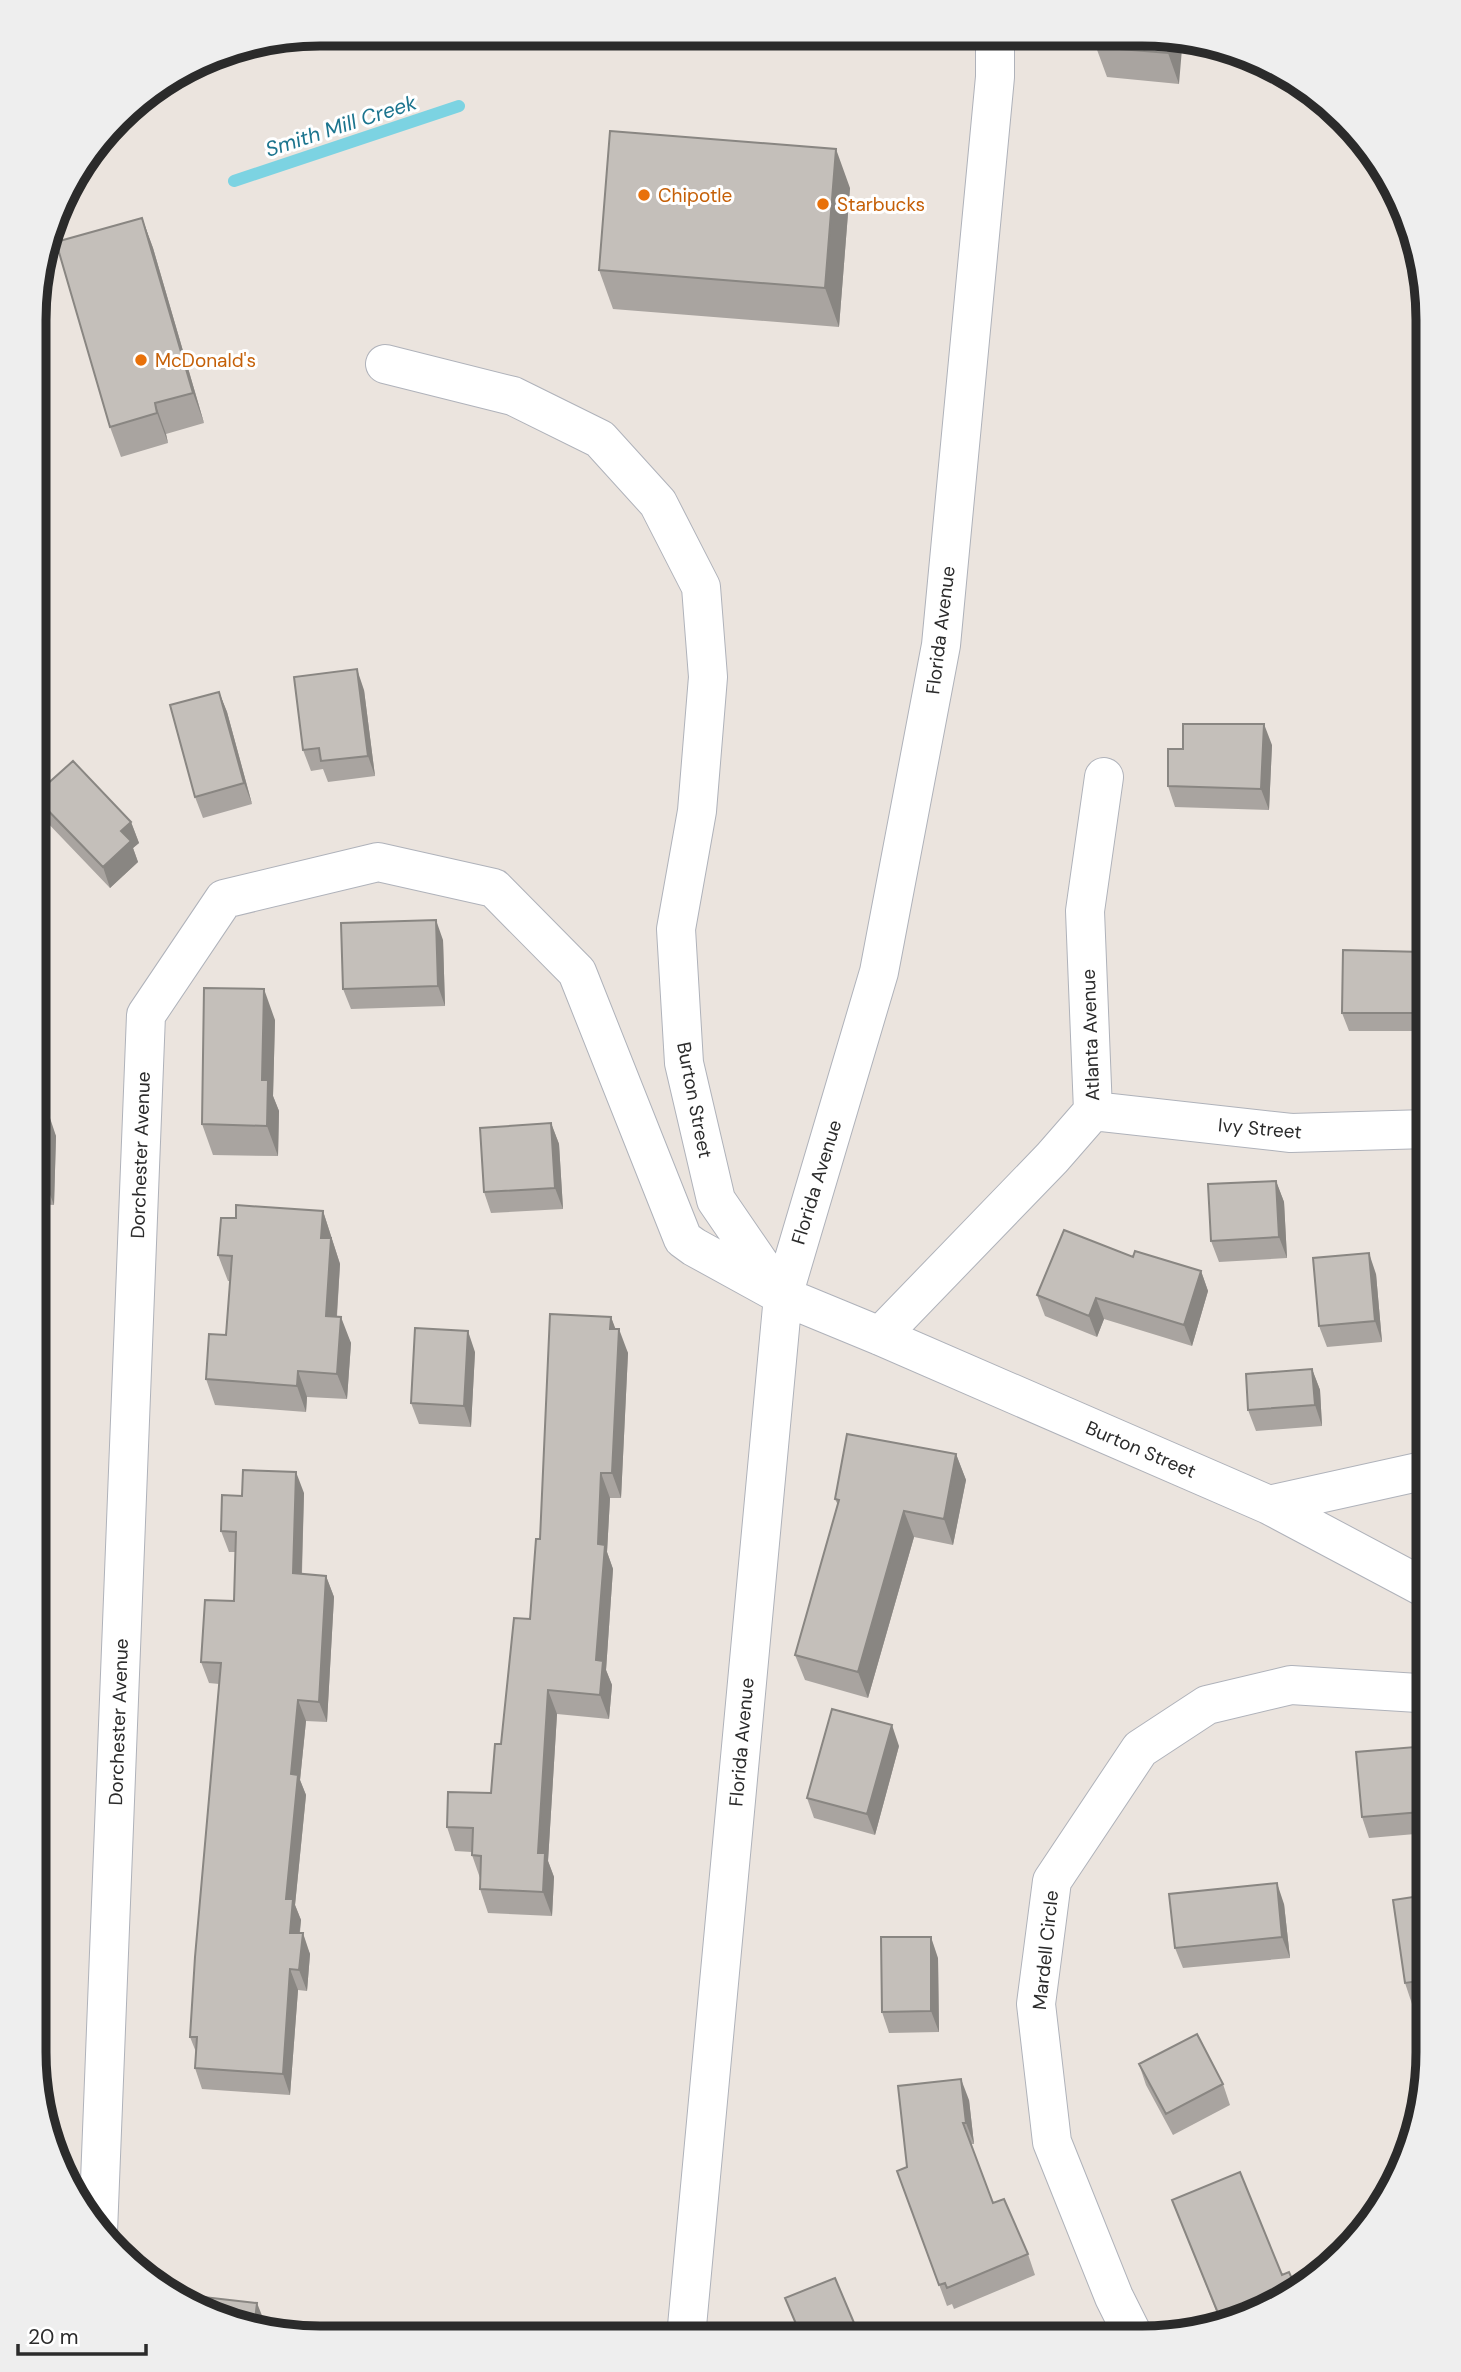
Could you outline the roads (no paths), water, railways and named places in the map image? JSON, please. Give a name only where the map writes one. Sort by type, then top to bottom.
[{"type":"street","name":"Florida Avenue","points":[[687,2326],[783,1296],[879,972],[941,645],[995,77],[995,46]]},
{"type":"street","name":"Burton Street","points":[[384,364],[513,396],[600,439],[658,503],[701,587],[708,677],[697,811],[676,929],[684,1063],[716,1200],[783,1296],[1269,1505],[1416,1583]]},
{"type":"street","name":"Atlanta Avenue","points":[[880,1336],[1052,1158],[1093,1111],[1085,911],[1104,777]]},
{"type":"street","name":"Dorchester Avenue","points":[[99,2214],[146,1015],[224,899],[378,862],[494,888],[578,972],[682,1239],[783,1296]]},
{"type":"street","name":"Ivy Street","points":[[1093,1111],[1291,1133],[1416,1129]]},
{"type":"street","points":[[1269,1505],[1416,1472]]},
{"type":"street","name":"Mardell Circle","points":[[1128,2326],[1114,2297],[1052,2142],[1036,2004],[1052,1881],[1140,1749],[1207,1705],[1292,1685],[1416,1693]]},
{"type":"waterway","name":"Smith Mill Creek","points":[[234,181],[459,106]]},
{"type":"place","name":"Chipotle","points":[[644,195]]},
{"type":"place","name":"Starbucks","points":[[823,204]]},
{"type":"place","name":"McDonald's","points":[[141,360]]}]
